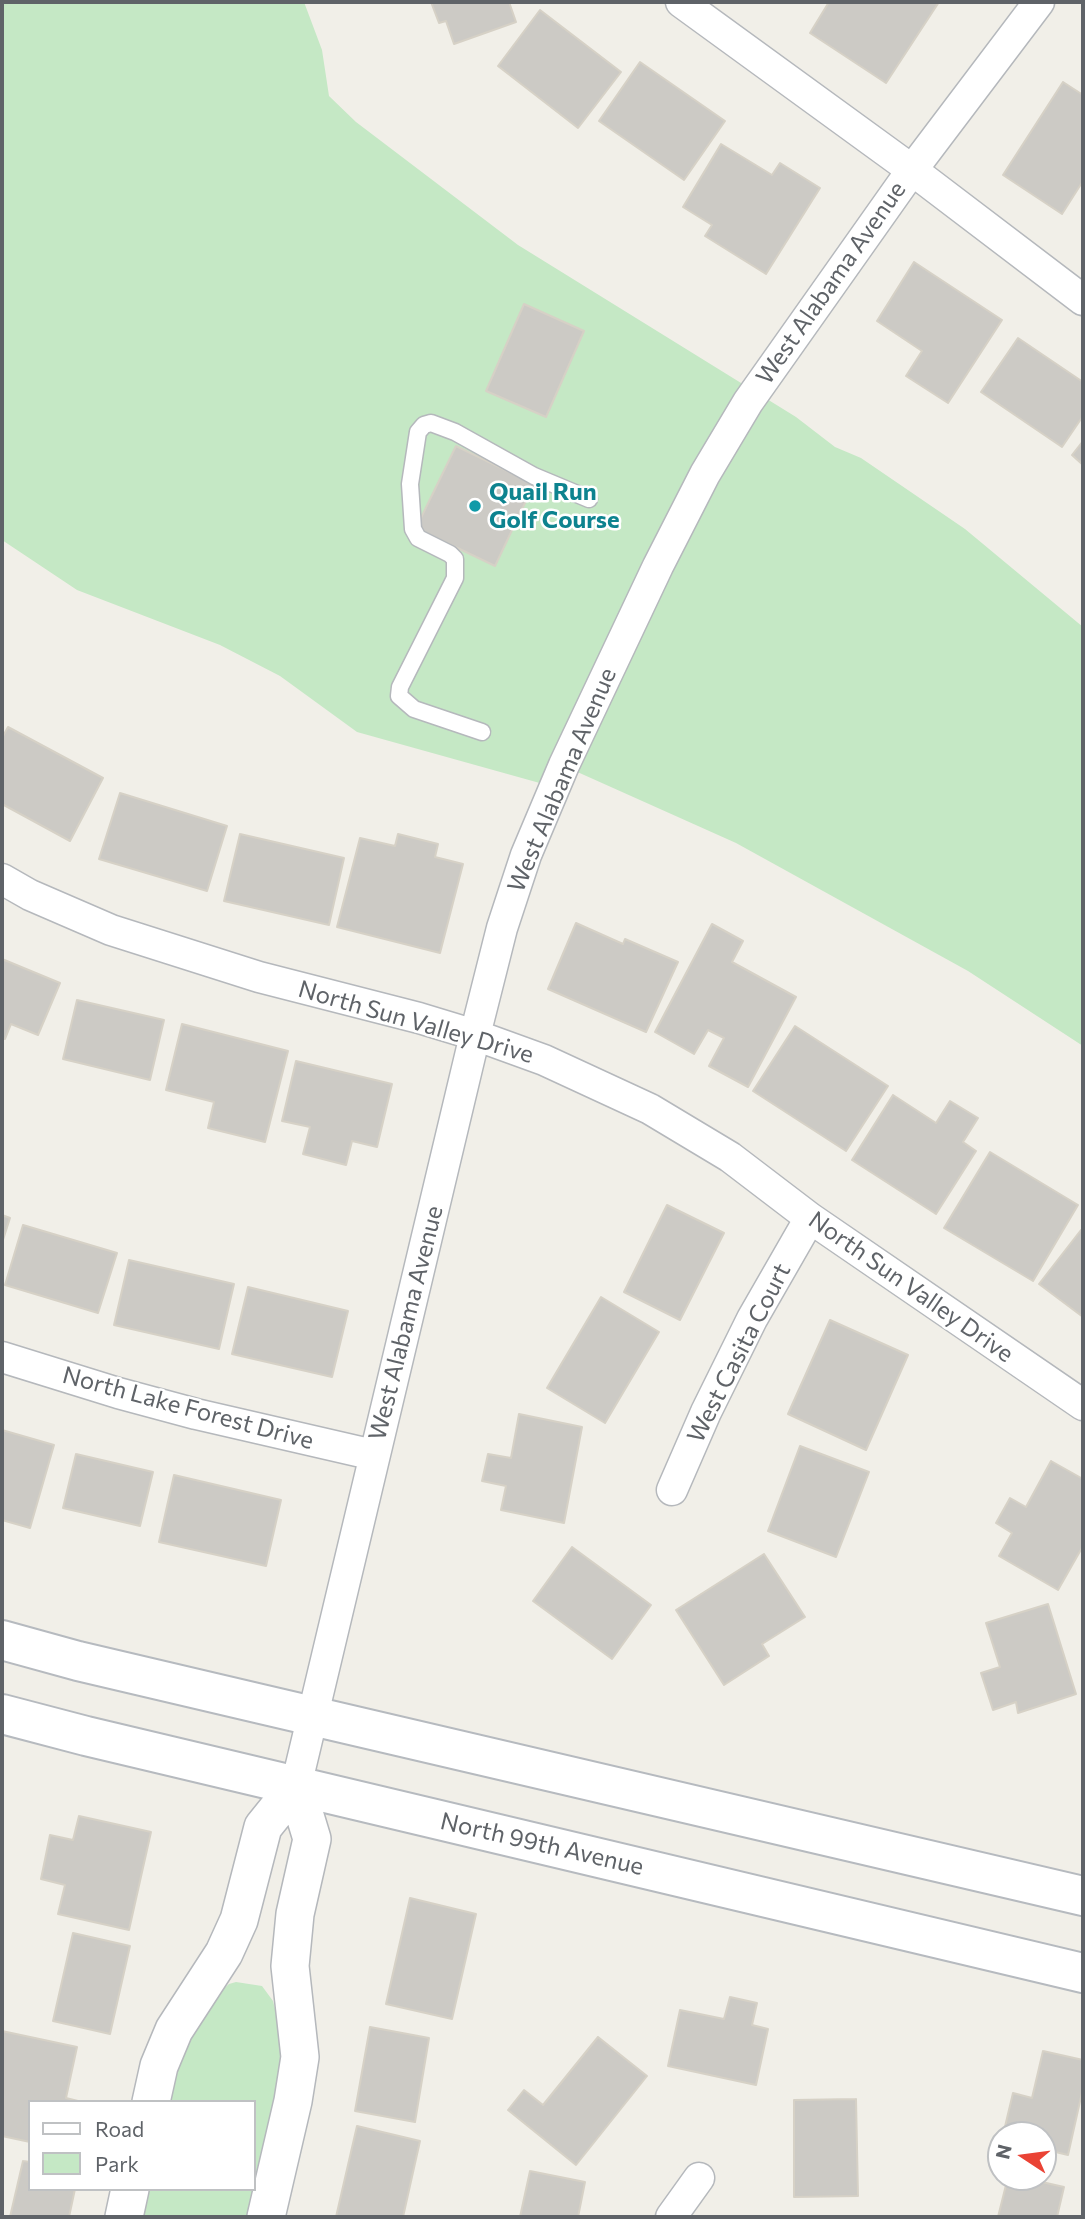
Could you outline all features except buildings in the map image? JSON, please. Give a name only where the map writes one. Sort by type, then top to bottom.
[{"type":"main road","points":[[2,1640],[78,1661],[1083,1896]]},
{"type":"main road","name":"North 99th Avenue","points":[[2,1713],[86,1736],[1083,1973]]},
{"type":"street","points":[[681,2],[912,170],[1083,300]]},
{"type":"street","name":"West Alabama Avenue","points":[[150,2100],[159,2066],[174,2030],[224,1953],[239,1920],[263,1827],[296,1786],[502,928],[526,855],[562,768],[658,566],[705,474],[754,391],[912,170],[1039,2]]},
{"type":"street","name":"North Sun Valley Drive","points":[[2,879],[30,895],[111,930],[259,977],[475,1035],[544,1060],[650,1108],[730,1157],[810,1218],[1083,1405]]},
{"type":"street","name":"West Casita Court","points":[[672,1490],[706,1412],[752,1319],[810,1218]]},
{"type":"street","name":"North Lake Forest Drive","points":[[2,1357],[196,1414],[374,1455]]},
{"type":"street","name":"West Alabama Avenue","points":[[266,2217],[293,2101],[300,2057],[290,1966],[295,1914],[312,1839],[296,1786]]},
{"type":"street","points":[[671,2217],[699,2178]]},
{"type":"street","points":[[124,2217],[130,2191]]},
{"type":"lane","points":[[482,732],[414,709],[399,696],[400,687],[455,578],[455,559],[418,538],[413,529],[410,484],[418,432],[424,425],[431,424],[455,432],[534,476],[589,499]]},
{"type":"green space","name":"Quail Run Golf Course","points":[[2,2],[304,2],[322,50],[329,96],[356,122],[518,245],[796,417],[835,447],[861,458],[965,529],[1083,627],[1083,1046],[968,971],[736,843],[564,766],[554,787],[357,732],[280,676],[220,645],[77,590],[2,540]]},
{"type":"green space","points":[[236,1982],[262,1986],[273,2001],[280,2029],[283,2074],[251,2217],[142,2217],[148,2191],[256,2191],[256,2100],[168,2100],[178,2058],[215,1996],[229,1984]]},
{"type":"place","name":"Quail Run Golf Course","points":[[475,506]]}]
